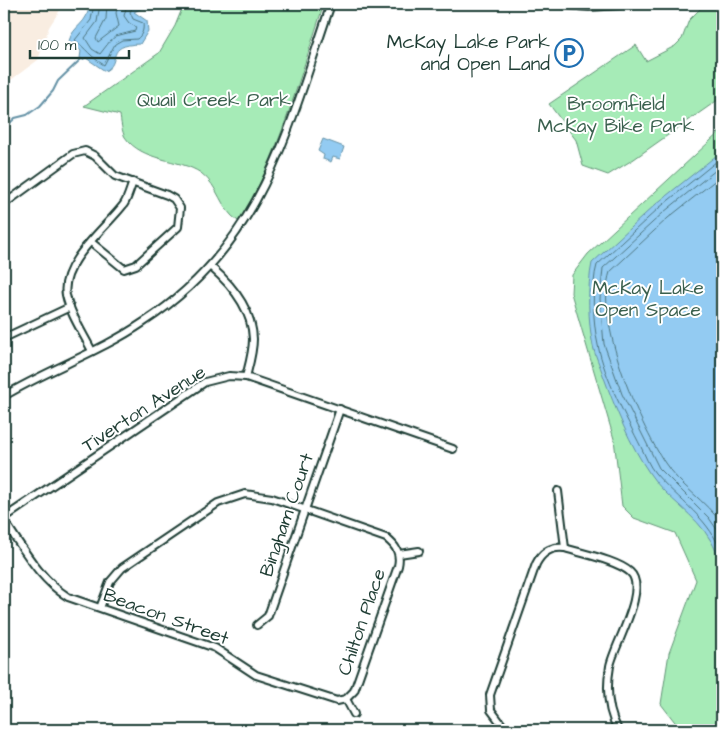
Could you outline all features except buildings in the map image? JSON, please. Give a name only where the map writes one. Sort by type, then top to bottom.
[{"type":"main road","points":[[569,4],[589,6],[619,4]]},
{"type":"street","points":[[4,396],[29,381],[120,337],[181,295],[211,267],[240,230],[266,184],[279,155],[331,4]]},
{"type":"street","points":[[4,204],[73,154],[85,151],[95,156],[109,173],[167,195],[174,199],[180,208],[178,227],[136,265],[124,269],[91,242]]},
{"type":"street","points":[[92,351],[70,307],[66,288],[68,274],[91,242],[123,205],[133,182]]},
{"type":"street","points":[[211,267],[234,288],[252,327],[252,347],[246,377]]},
{"type":"street","points":[[4,338],[70,307]]},
{"type":"street","name":"Tiverton Avenue","points":[[4,520],[205,382],[228,376],[246,377],[453,449]]},
{"type":"street","name":"Bingham Court","points":[[257,625],[268,616],[340,409]]},
{"type":"street","points":[[558,491],[565,548]]},
{"type":"street","points":[[100,608],[110,582],[122,568],[218,503],[245,494],[257,494],[386,538],[394,544],[399,554]]},
{"type":"street","name":"Beacon Street","points":[[4,520],[42,575],[55,589],[68,597],[215,648],[256,675],[332,701],[346,699]]},
{"type":"street","points":[[506,730],[491,710],[490,695],[538,560],[548,550],[565,548],[622,567],[631,573],[636,581],[635,596],[612,657],[608,680],[611,711],[618,730]]},
{"type":"street","name":"Chilton Place","points":[[354,714],[346,699],[354,691],[358,682],[398,566],[399,554],[419,551]]},
{"type":"shaded area","points":[[4,4],[64,4],[49,27],[38,60],[4,85]]},
{"type":"green space","name":"Quail Creek Park","points":[[184,4],[324,4],[277,144],[252,198],[238,221],[227,210],[212,184],[201,173],[192,168],[141,151],[125,137],[120,115],[84,106],[159,53],[175,26]]},
{"type":"green space","name":"Broomfield McKay Bike Park","points":[[705,4],[722,4],[722,97],[608,175],[583,166],[576,140],[549,104],[636,45],[646,61],[675,46],[682,39],[689,20]]},
{"type":"green space","name":"McKay Lake Open Space","points":[[722,130],[722,730],[681,730],[661,704],[669,653],[696,580],[675,533],[634,518],[622,506],[614,439],[571,293],[572,275],[588,254]]},
{"type":"water","points":[[89,4],[165,4],[160,9],[142,8],[134,12],[147,21],[148,31],[140,44],[121,47],[115,54],[113,63],[105,71],[86,58],[82,60],[80,58],[81,51],[69,41],[74,31],[84,20]]},
{"type":"water","points":[[323,139],[344,147],[340,159],[333,157],[331,162],[323,159],[324,155],[318,151]]},
{"type":"water","name":"McKay Lake Open Space","points":[[722,151],[722,584],[719,560],[705,531],[657,483],[643,463],[624,426],[595,353],[591,337],[589,282],[592,263],[656,204]]},
{"type":"waterway","points":[[4,129],[15,118],[27,115],[40,106],[53,91],[58,81],[81,59]]},
{"type":"place","name":"McKay Lake Park and Open Land","points":[[569,53]]}]
